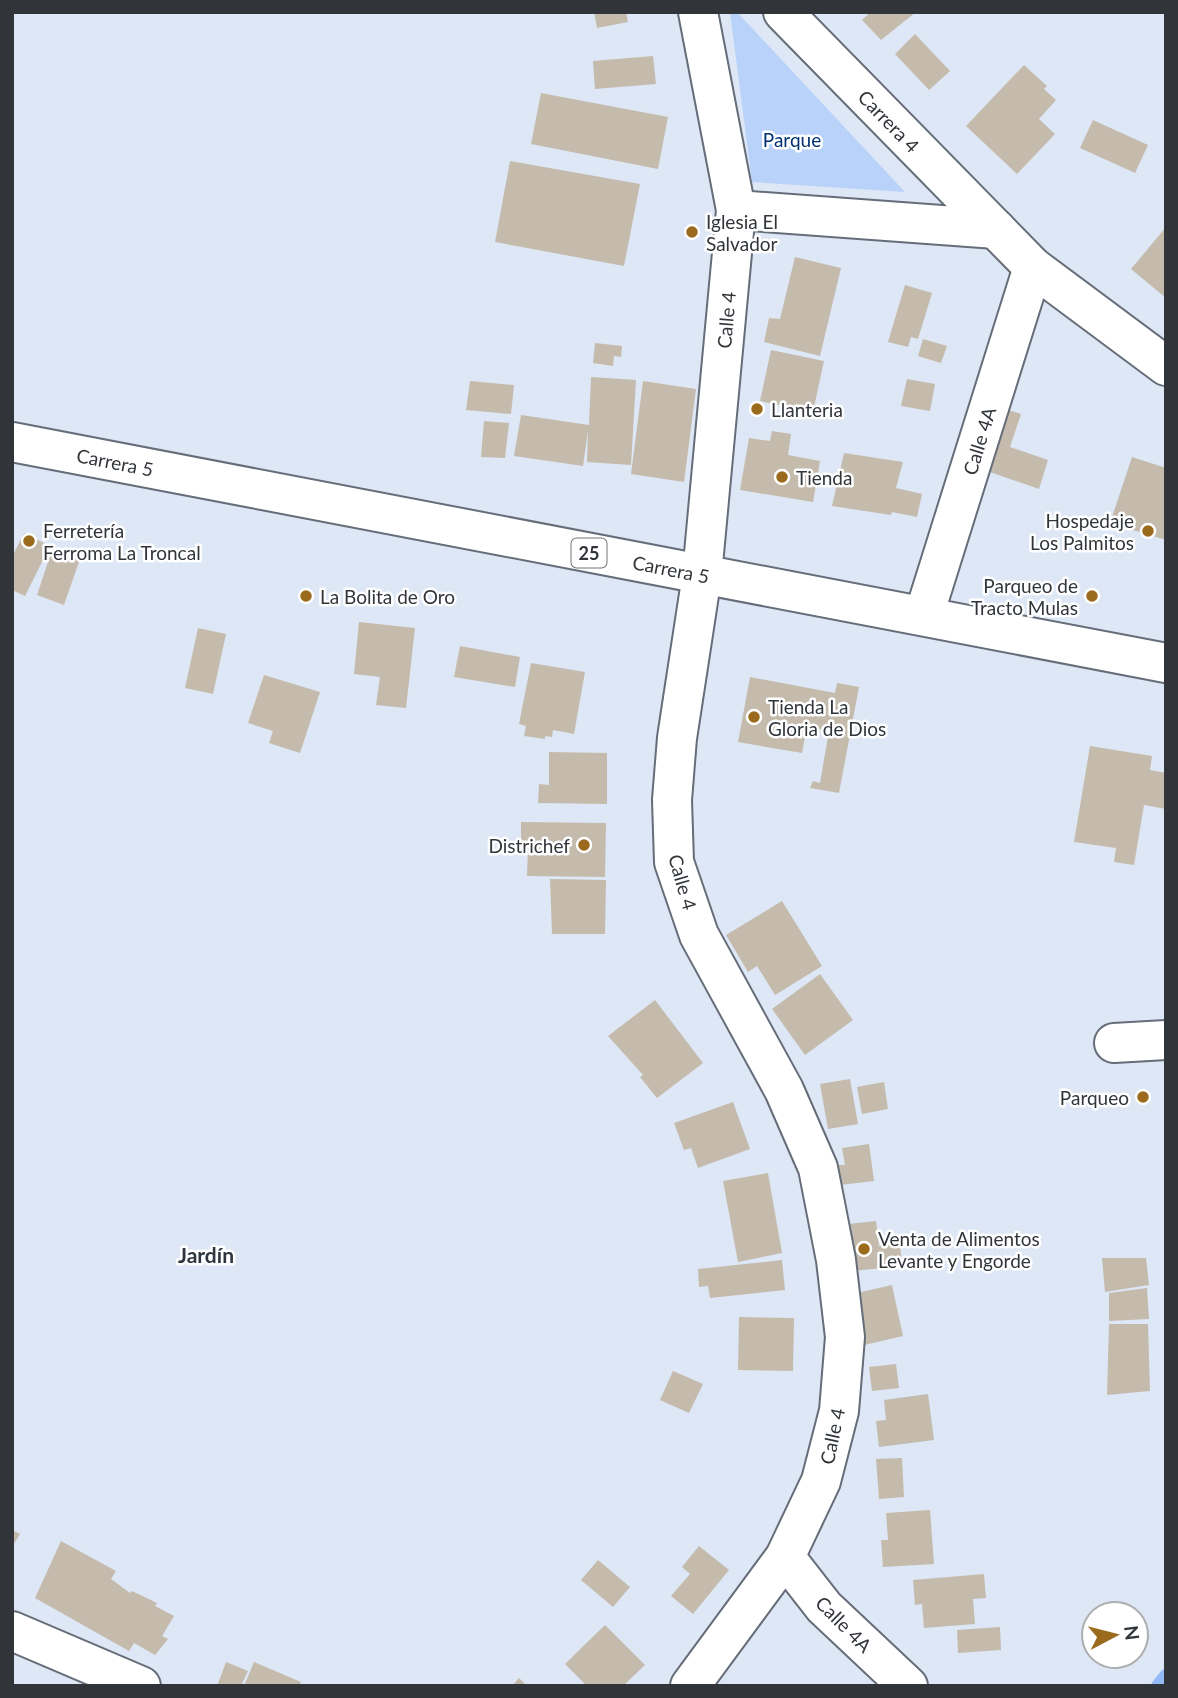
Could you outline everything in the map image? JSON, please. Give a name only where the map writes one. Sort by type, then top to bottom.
[{"type":"main road","name":"Calle 4","points":[[690,1686],[785,1557],[821,1481],[839,1411],[845,1337],[836,1260],[818,1168],[784,1090],[699,935],[674,862],[672,800],[677,738],[702,575],[736,210],[698,12]]},
{"type":"main road","name":"Carrera 4","points":[[783,12],[1033,267],[1166,366]]},
{"type":"main road","points":[[736,210],[996,229]]},
{"type":"main road","name":"Calle 4A","points":[[924,615],[1033,267]]},
{"type":"main road","name":"Carrera 5","points":[[12,442],[1166,663]]},
{"type":"main road","points":[[1114,1043],[1166,1040]]},
{"type":"main road","name":"Calle 4A","points":[[785,1557],[824,1607],[908,1686]]},
{"type":"main road","points":[[12,1631],[141,1686]]},
{"type":"green space","name":"Parque","points":[[730,12],[737,12],[905,192],[752,182]]},
{"type":"building","points":[[594,12],[626,12],[628,22],[597,28]]},
{"type":"building","points":[[871,12],[916,12],[881,40],[862,20]]},
{"type":"building","points":[[915,34],[950,71],[929,90],[895,54]]},
{"type":"building","points":[[653,56],[656,84],[595,89],[593,61]]},
{"type":"building","points":[[1024,65],[1047,86],[1044,89],[1056,100],[1039,119],[1055,134],[1017,174],[966,126]]},
{"type":"building","points":[[541,93],[668,117],[658,169],[531,144]]},
{"type":"building","points":[[1093,120],[1148,145],[1135,173],[1080,148]]},
{"type":"building","points":[[510,161],[640,184],[624,266],[495,242]]},
{"type":"building","points":[[1166,227],[1166,298],[1131,269]]},
{"type":"building","points":[[795,257],[841,268],[820,356],[764,342],[769,318],[780,319]]},
{"type":"building","points":[[905,285],[932,293],[918,339],[911,337],[908,347],[888,342]]},
{"type":"building","points":[[923,339],[947,346],[941,363],[918,356]]},
{"type":"building","points":[[595,343],[622,346],[621,357],[614,356],[613,366],[593,363]]},
{"type":"building","points":[[771,350],[824,361],[813,412],[760,401]]},
{"type":"building","points":[[591,377],[636,380],[631,465],[587,462],[588,431],[583,466],[514,456],[521,415],[589,425]]},
{"type":"building","points":[[907,379],[935,384],[930,411],[901,406]]},
{"type":"building","points":[[470,381],[514,385],[511,414],[466,410]]},
{"type":"building","points":[[643,381],[696,389],[684,482],[631,474]]},
{"type":"building","points":[[995,406],[1021,414],[1010,447],[1048,460],[1039,489],[984,470]]},
{"type":"building","points":[[484,421],[509,423],[505,458],[481,457]]},
{"type":"building","points":[[772,431],[791,434],[788,455],[820,461],[813,502],[740,490],[749,438],[770,441]]},
{"type":"building","points":[[844,453],[903,462],[896,488],[922,494],[917,517],[832,506]]},
{"type":"building","points":[[1132,457],[1166,468],[1166,540],[1110,523]]},
{"type":"building","points":[[24,533],[50,546],[25,596],[12,590],[12,557]]},
{"type":"building","points":[[53,547],[81,556],[64,605],[37,595]]},
{"type":"building","points":[[359,622],[415,628],[406,708],[376,705],[380,677],[354,674]]},
{"type":"building","points":[[198,628],[226,634],[213,694],[185,688]]},
{"type":"building","points":[[460,646],[520,657],[515,687],[454,677]]},
{"type":"building","points":[[531,663],[585,672],[574,734],[553,730],[552,737],[545,736],[545,739],[524,736],[526,726],[519,724]]},
{"type":"building","points":[[264,675],[320,692],[300,753],[269,743],[273,731],[248,723]]},
{"type":"building","points":[[750,677],[835,693],[837,683],[859,687],[839,793],[810,788],[813,781],[820,783],[829,731],[807,727],[802,753],[738,742]]},
{"type":"building","points":[[1090,746],[1152,756],[1150,770],[1166,773],[1166,809],[1144,805],[1134,865],[1114,862],[1116,848],[1074,842]]},
{"type":"building","points":[[549,752],[607,753],[607,804],[538,803],[539,784],[549,785]]},
{"type":"building","points":[[521,822],[606,823],[605,877],[527,876],[528,849],[521,849]]},
{"type":"building","points":[[550,879],[606,880],[605,934],[552,934]]},
{"type":"building","points":[[782,901],[822,966],[775,995],[757,966],[748,972],[726,935]]},
{"type":"building","points":[[820,974],[853,1020],[805,1055],[772,1009]]},
{"type":"building","points":[[655,1000],[703,1063],[657,1098],[640,1077],[643,1075],[608,1036]]},
{"type":"building","points":[[850,1079],[858,1124],[828,1129],[820,1084]]},
{"type":"building","points":[[884,1082],[888,1109],[862,1114],[857,1087]]},
{"type":"building","points":[[733,1102],[750,1149],[698,1168],[691,1148],[684,1150],[674,1123]]},
{"type":"building","points":[[869,1144],[874,1181],[840,1185],[838,1165],[845,1165],[842,1148]]},
{"type":"building","points":[[768,1173],[782,1253],[738,1262],[723,1181]]},
{"type":"building","points":[[876,1221],[879,1246],[900,1244],[902,1266],[843,1272],[839,1225]]},
{"type":"building","points":[[1102,1258],[1146,1258],[1149,1285],[1105,1292]]},
{"type":"building","points":[[782,1260],[785,1290],[710,1298],[708,1286],[699,1287],[698,1269]]},
{"type":"building","points":[[892,1285],[903,1336],[860,1346],[848,1295]]},
{"type":"building","points":[[1147,1288],[1149,1319],[1109,1321],[1109,1293]]},
{"type":"building","points":[[739,1317],[794,1318],[793,1371],[738,1370]]},
{"type":"building","points":[[1109,1324],[1148,1324],[1150,1391],[1107,1395]]},
{"type":"building","points":[[896,1364],[899,1388],[872,1391],[869,1367]]},
{"type":"building","points":[[673,1371],[703,1384],[689,1413],[660,1400]]},
{"type":"building","points":[[928,1394],[934,1440],[879,1447],[876,1421],[886,1420],[884,1400]]},
{"type":"building","points":[[902,1458],[904,1497],[879,1499],[876,1459]]},
{"type":"building","points":[[930,1510],[934,1564],[883,1567],[881,1540],[888,1540],[886,1513]]},
{"type":"building","points":[[12,1530],[20,1534],[12,1547]]},
{"type":"building","points":[[61,1541],[116,1571],[111,1579],[130,1593],[132,1591],[157,1603],[155,1606],[174,1616],[162,1636],[168,1639],[155,1655],[134,1643],[129,1651],[35,1598]]},
{"type":"building","points":[[699,1546],[729,1570],[693,1614],[671,1596],[690,1574],[682,1567]]},
{"type":"building","points":[[598,1560],[630,1587],[613,1607],[581,1580]]},
{"type":"building","points":[[984,1574],[986,1598],[973,1599],[975,1624],[924,1628],[922,1604],[915,1605],[913,1580]]},
{"type":"building","points":[[605,1625],[645,1665],[623,1686],[587,1686],[565,1664]]},
{"type":"building","points":[[1000,1627],[1001,1650],[958,1653],[957,1630]]},
{"type":"building","points":[[226,1662],[248,1671],[241,1686],[217,1686]]},
{"type":"building","points":[[254,1662],[301,1682],[299,1686],[244,1686]]},
{"type":"building","points":[[519,1678],[527,1686],[512,1686]]},
{"type":"waterway","points":[[1158,1686],[1166,1676]]},
{"type":"place","name":"Iglesia El Salvador","points":[[692,232]]},
{"type":"place","name":"Llanteria","points":[[757,409]]},
{"type":"place","name":"Tienda","points":[[782,477]]},
{"type":"place","name":"Hospedaje Los Palmitos","points":[[1148,531]]},
{"type":"place","name":"Ferretería Ferroma La Troncal","points":[[29,541]]},
{"type":"place","name":"La Bolita de Oro","points":[[306,596]]},
{"type":"place","name":"Parqueo de Tracto Mulas","points":[[1092,596]]},
{"type":"place","name":"Tienda La Gloria de Dios","points":[[754,717]]},
{"type":"place","name":"Districhef","points":[[584,845]]},
{"type":"place","name":"Parqueo","points":[[1143,1097]]},
{"type":"place","name":"Venta de Alimentos Levante y Engorde","points":[[864,1249]]},
{"type":"district","name":"Jardín","points":[[206,1254]]}]
